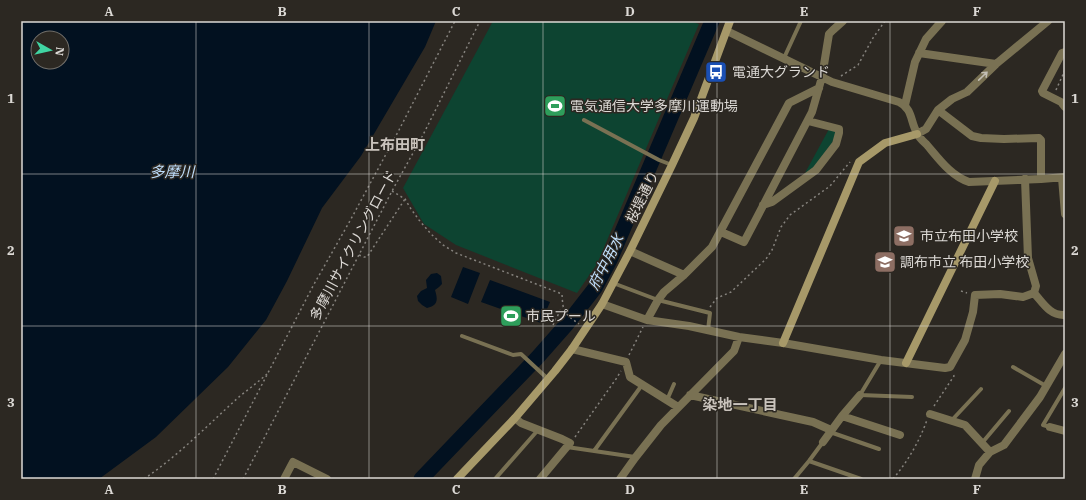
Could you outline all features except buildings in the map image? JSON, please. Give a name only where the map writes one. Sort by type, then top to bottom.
[{"type":"street","name":"桜堤通り","points":[[457,479],[515,418],[548,379],[572,349],[602,304],[630,251],[694,118],[730,21]]},
{"type":"street","points":[[721,232],[744,242],[808,121],[822,77],[829,34],[843,21]]},
{"type":"street","points":[[905,105],[915,62],[926,39],[942,21]]},
{"type":"street","points":[[783,343],[859,162],[885,144],[917,134],[926,129],[938,110],[952,99],[967,92],[996,64],[1048,21]]},
{"type":"street","points":[[727,31],[832,82],[905,105],[917,134],[944,166],[962,180],[969,182],[1064,177],[1065,214]]},
{"type":"street","points":[[1065,52],[1062,53],[1042,92],[1061,102],[1065,107]]},
{"type":"street","points":[[919,53],[996,64]]},
{"type":"street","points":[[647,320],[664,292],[684,275],[712,247],[789,103],[819,88]]},
{"type":"street","points":[[938,110],[972,136],[1004,139],[1038,138],[1041,140],[1041,179]]},
{"type":"street","points":[[763,205],[772,202],[816,170],[836,144],[839,129],[808,121]]},
{"type":"street","points":[[1025,179],[1028,258],[1036,286],[1034,293]]},
{"type":"street","points":[[906,363],[995,181]]},
{"type":"street","points":[[630,251],[684,275]]},
{"type":"street","points":[[1034,293],[1053,313],[1065,314]]},
{"type":"street","points":[[602,304],[647,320],[684,325],[739,337],[881,360],[945,368],[950,367],[965,340],[973,312],[975,295],[1000,294],[1023,297],[1034,293]]},
{"type":"street","points":[[620,479],[661,425],[734,351],[739,337]]},
{"type":"street","points":[[572,349],[626,362],[630,377],[678,407]]},
{"type":"street","points":[[975,479],[979,465],[990,452],[1004,445],[1040,397],[1065,354]]},
{"type":"street","points":[[690,395],[813,422],[830,431]]},
{"type":"street","points":[[823,442],[830,431],[860,395]]},
{"type":"street","points":[[930,414],[965,425],[990,452]]},
{"type":"street","points":[[842,416],[900,435]]},
{"type":"street","points":[[515,418],[521,423],[562,439],[569,445],[540,479]]},
{"type":"street","points":[[1050,427],[1065,431]]},
{"type":"street","points":[[284,479],[293,462],[327,479]]},
{"type":"lane","points":[[784,58],[801,21]]},
{"type":"lane","points":[[584,120],[659,160],[672,165]]},
{"type":"lane","points":[[613,283],[658,300],[710,313],[708,331]]},
{"type":"lane","points":[[462,336],[513,355],[521,354],[548,379]]},
{"type":"lane","points":[[881,360],[860,395],[912,397]]},
{"type":"lane","points":[[1013,367],[1046,386]]},
{"type":"lane","points":[[667,400],[674,384]]},
{"type":"lane","points":[[594,451],[642,385]]},
{"type":"lane","points":[[1050,427],[1043,425],[1064,388]]},
{"type":"lane","points":[[952,420],[981,389]]},
{"type":"lane","points":[[981,443],[1009,411]]},
{"type":"lane","points":[[495,479],[539,430]]},
{"type":"lane","points":[[830,431],[878,449]]},
{"type":"lane","points":[[794,479],[823,442]]},
{"type":"lane","points":[[569,445],[636,458]]},
{"type":"lane","points":[[809,461],[861,479]]},
{"type":"path","points":[[213,479],[313,286],[399,130],[455,21]]},
{"type":"path","name":"多摩川サイクリングロード","points":[[243,479],[392,191],[423,135],[480,21]]},
{"type":"path","points":[[832,82],[858,65],[873,38],[885,21]]},
{"type":"path","points":[[1053,98],[1058,82],[1065,70]]},
{"type":"path","points":[[706,312],[717,298],[731,292],[766,259],[772,250],[781,227],[790,215],[830,186],[852,160]]},
{"type":"path","points":[[392,191],[405,199],[419,220],[443,245],[456,253],[562,294],[562,307],[565,313],[577,322]]},
{"type":"path","points":[[359,255],[367,257],[405,199]]},
{"type":"path","points":[[552,325],[562,307]]},
{"type":"path","points":[[569,445],[589,419],[616,379],[647,320]]},
{"type":"path","points":[[893,479],[905,465],[914,449],[927,418],[954,376],[950,367]]},
{"type":"path","points":[[144,479],[158,470],[268,373]]},
{"type":"green space","name":"電気通信大学多摩川運動場","points":[[493,21],[690,21],[699,24],[597,264],[577,293],[456,245],[424,224],[403,188]]},
{"type":"green space","points":[[829,129],[836,133],[832,143],[813,168],[805,173]]},
{"type":"water","name":"多摩川","points":[[21,21],[436,21],[425,47],[361,156],[322,208],[287,281],[266,320],[228,367],[156,437],[99,479],[21,479]]},
{"type":"water","points":[[463,267],[480,273],[468,304],[451,297]]},
{"type":"water","points":[[437,273],[441,276],[442,284],[435,290],[437,299],[435,304],[427,308],[418,301],[417,296],[421,291],[427,288],[426,280],[431,274]]},
{"type":"water","points":[[490,280],[550,302],[541,323],[481,302]]},
{"type":"waterway","name":"府中用水","points":[[421,479],[537,358],[567,324],[595,288],[610,260],[712,21]]},
{"type":"place","name":"電通大グランド","points":[[716,72]]},
{"type":"place","name":"電気通信大学多摩川運動場","points":[[555,106]]},
{"type":"place","name":"市立布田小学校","points":[[904,236]]},
{"type":"place","name":"調布市立 布田小学校","points":[[885,262]]},
{"type":"place","name":"市民プール","points":[[511,316]]},
{"type":"district","name":"上布田町","points":[[395,145]]},
{"type":"district","name":"染地一丁目","points":[[740,405]]}]
